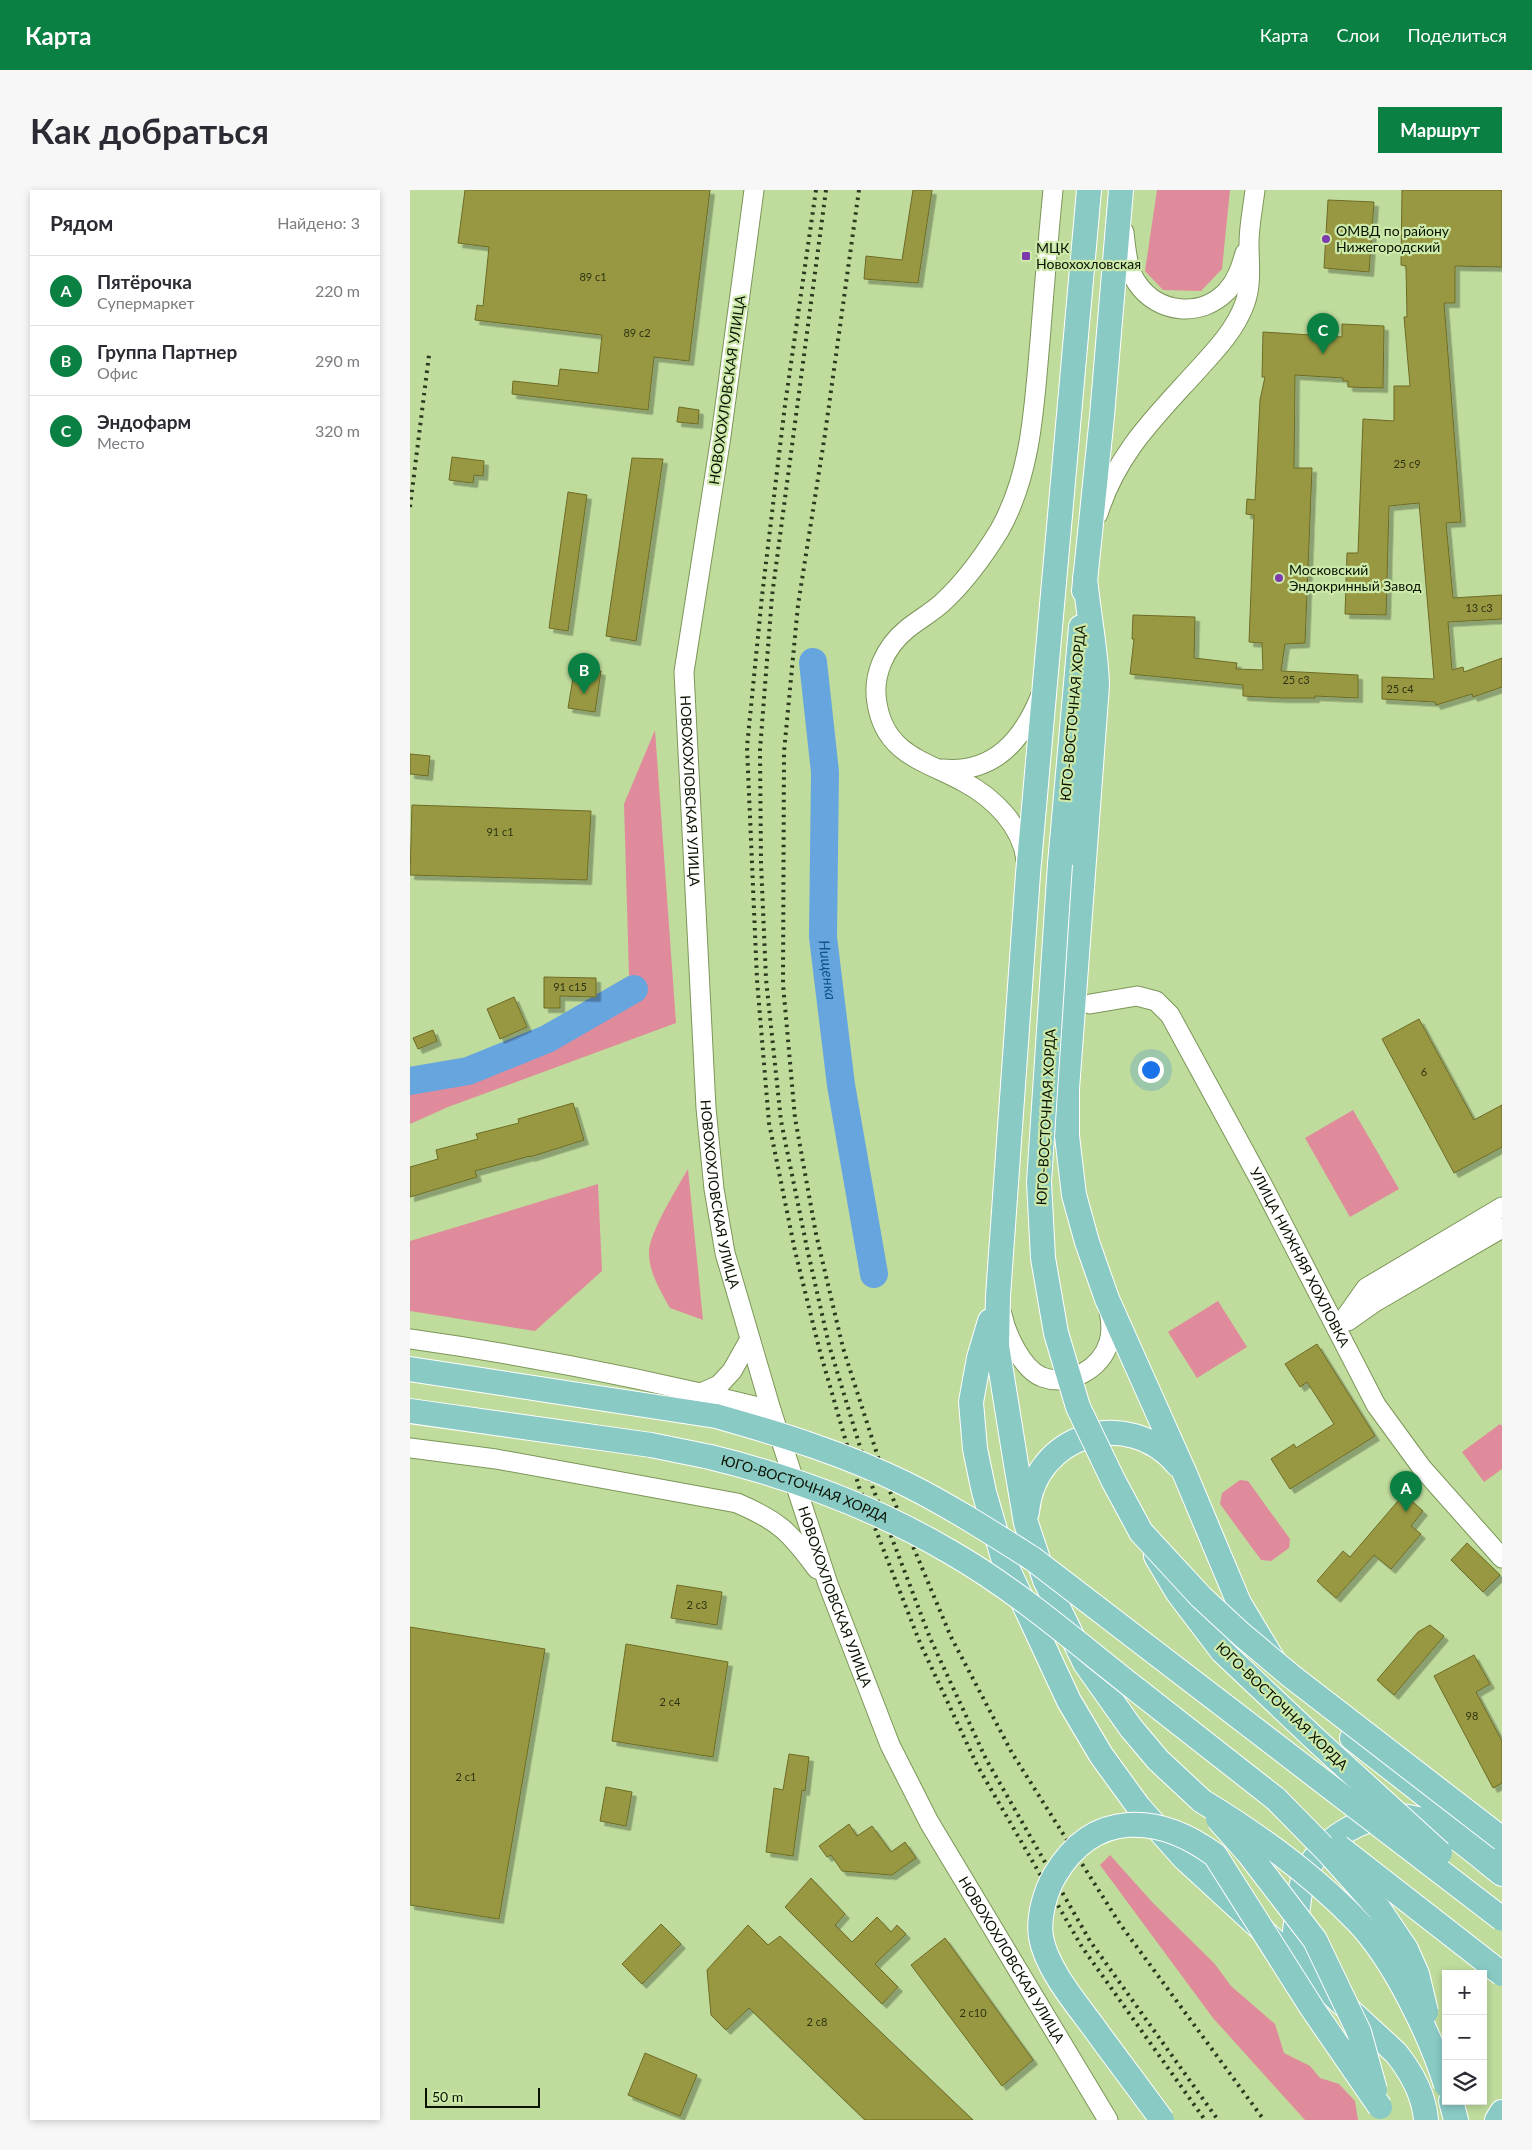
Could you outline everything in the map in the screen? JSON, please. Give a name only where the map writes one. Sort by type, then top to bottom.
[{"type":"main road","points":[[1089,190],[1028,874],[998,1296],[997,1346],[1026,1523],[1045,1580],[1085,1663],[1131,1728],[1158,1760],[1202,1801],[1248,1854],[1315,1940],[1359,2032],[1383,2114]]},
{"type":"main road","name":"ЮГО-ВОСТОЧНАЯ ХОРДА","points":[[1121,200],[1060,864],[1039,1182],[1043,1258],[1056,1332],[1078,1407],[1113,1480],[1141,1532],[1178,1593],[1222,1651],[1316,1740],[1502,1910]]},
{"type":"main road","points":[[1085,577],[1088,612],[1097,670],[1097,685],[1068,1089],[1068,1136],[1074,1195],[1087,1242],[1108,1299],[1185,1474],[1239,1604],[1278,1666],[1308,1701],[1330,1721],[1502,1855]]},
{"type":"main road","points":[[998,1296],[979,1358],[971,1402],[975,1449],[984,1492],[1004,1561],[1061,1684],[1101,1754],[1138,1806],[1184,1858],[1376,2034],[1408,2068],[1418,2087],[1425,2107],[1426,2120]]},
{"type":"main road","name":"ЮГО-ВОСТОЧНАЯ ХОРДА","points":[[410,1369],[716,1416],[770,1431],[840,1456],[905,1484],[970,1520],[1034,1559],[1502,1919]]},
{"type":"main road","name":"ЮГО-ВОСТОЧНАЯ ХОРДА","points":[[410,1411],[652,1446],[710,1457],[765,1471],[831,1493],[893,1520],[953,1553],[1013,1593],[1502,1974]]},
{"type":"main road","points":[[1026,1523],[1028,1499],[1038,1476],[1047,1462],[1061,1450],[1078,1440],[1097,1433],[1132,1434],[1153,1443],[1169,1454],[1185,1474]]},
{"type":"main road","points":[[1141,1532],[1201,1597],[1241,1634],[1298,1682],[1502,1839]]},
{"type":"main road","points":[[1276,1799],[1329,1852],[1379,1909],[1406,1949],[1417,1974],[1442,2075]]},
{"type":"main road","points":[[1202,1801],[1256,1836],[1317,1883],[1359,1923],[1391,1965],[1415,2008],[1442,2075]]},
{"type":"main road","points":[[1325,1988],[1300,1950],[1295,1933],[1302,1886],[1312,1863],[1323,1848],[1342,1833],[1360,1823],[1384,1817],[1407,1817],[1427,1821],[1445,1830],[1502,1874]]},
{"type":"main road","points":[[1162,2120],[1069,1994],[1047,1956],[1041,1936],[1042,1910],[1049,1885],[1062,1863],[1078,1845],[1099,1833],[1124,1825],[1148,1824],[1173,1830],[1195,1840],[1214,1855],[1312,2008],[1383,2114]]},
{"type":"main road","points":[[1452,2105],[1456,2120]]},
{"type":"main road","points":[[1496,2120],[1502,2112]]},
{"type":"street","name":"НОВОХОХЛОВСКАЯ УЛИЦА","points":[[754,190],[720,443],[684,672],[706,1108],[714,1189],[725,1253],[770,1410],[828,1584],[890,1745],[929,1822],[1108,2120]]},
{"type":"street","points":[[1028,874],[1025,851],[1020,836],[1001,810],[965,782],[926,764],[903,750],[886,729],[877,703],[878,676],[887,650],[896,639],[941,604],[971,573],[999,530],[1015,498],[1027,458],[1033,416],[1053,190]]},
{"type":"street","points":[[1089,542],[1112,477],[1126,453],[1146,427],[1224,341],[1236,323],[1245,304],[1251,282],[1249,243],[1254,190]]},
{"type":"street","points":[[1121,200],[1130,269],[1137,283],[1156,302],[1170,308],[1185,310],[1199,308],[1214,302],[1227,291],[1237,277],[1249,243]]},
{"type":"street","points":[[926,764],[939,768],[960,769],[980,766],[992,760],[1014,743],[1034,712],[1044,689]]},
{"type":"street","name":"УЛИЦА НИЖНЯЯ ХОХЛОВКА","points":[[1090,1004],[1137,996],[1156,1001],[1170,1015],[1261,1182],[1376,1405],[1407,1448],[1502,1558]]},
{"type":"street","points":[[1336,1329],[1366,1288],[1502,1207]]},
{"type":"street","points":[[1336,1329],[1375,1302],[1502,1228]]},
{"type":"street","points":[[998,1296],[1005,1331],[1026,1364],[1042,1377],[1057,1380],[1070,1379],[1085,1374],[1104,1354],[1110,1342],[1111,1327],[1108,1299]]},
{"type":"street","points":[[410,1339],[496,1351],[701,1393],[770,1410]]},
{"type":"street","points":[[701,1393],[719,1385],[732,1372],[750,1339]]},
{"type":"street","points":[[410,1448],[496,1458],[737,1503],[763,1514],[781,1526],[796,1540],[828,1584]]},
{"type":"shaded area","points":[[1157,190],[1230,190],[1222,269],[1201,291],[1163,290],[1145,271]]},
{"type":"shaded area","points":[[655,730],[676,1023],[448,1107],[410,1124],[410,1087],[546,1026],[629,976],[624,804]]},
{"type":"shaded area","points":[[1353,1110],[1399,1189],[1350,1217],[1305,1138]]},
{"type":"shaded area","points":[[688,1169],[703,1320],[670,1308],[656,1282],[651,1268],[649,1253],[653,1235],[664,1211]]},
{"type":"shaded area","points":[[598,1184],[602,1271],[535,1331],[410,1311],[410,1241]]},
{"type":"shaded area","points":[[1218,1301],[1247,1347],[1197,1378],[1168,1332]]},
{"type":"shaded area","points":[[1500,1424],[1502,1426],[1502,1469],[1484,1482],[1462,1452]]},
{"type":"shaded area","points":[[1240,1480],[1248,1481],[1290,1539],[1289,1548],[1271,1561],[1261,1560],[1220,1504],[1222,1493]]},
{"type":"shaded area","points":[[1110,1855],[1153,1903],[1214,1963],[1231,1986],[1275,2024],[1284,2053],[1310,2066],[1320,2078],[1339,2084],[1355,2101],[1358,2120],[1305,2120],[1213,2018],[1100,1865]]},
{"type":"building","points":[[465,190],[710,190],[689,361],[654,357],[648,410],[512,394],[513,381],[558,386],[560,369],[598,373],[602,335],[475,320],[477,305],[483,306],[489,247],[458,243]]},
{"type":"building","points":[[913,190],[932,190],[918,283],[864,279],[866,256],[902,260]]},
{"type":"building","points":[[1402,190],[1502,190],[1502,267],[1455,266],[1455,303],[1444,303],[1461,522],[1446,523],[1453,598],[1502,595],[1502,619],[1448,622],[1452,670],[1463,667],[1464,672],[1502,658],[1502,687],[1473,697],[1472,694],[1436,705],[1435,702],[1382,699],[1382,677],[1434,679],[1419,503],[1389,506],[1386,615],[1345,614],[1347,553],[1358,553],[1363,419],[1394,421],[1394,386],[1410,386],[1404,317],[1407,317],[1406,266],[1401,265]]},
{"type":"building","points":[[1328,200],[1374,202],[1369,272],[1324,268]]},
{"type":"building","points":[[1342,324],[1384,326],[1383,388],[1348,387],[1348,381],[1343,381],[1343,378],[1295,375],[1294,468],[1312,468],[1305,643],[1285,644],[1281,671],[1358,675],[1358,698],[1243,696],[1243,685],[1130,674],[1134,639],[1132,639],[1133,615],[1195,617],[1194,658],[1237,663],[1236,669],[1263,670],[1262,643],[1249,642],[1254,515],[1246,514],[1247,499],[1255,500],[1260,400],[1265,377],[1262,377],[1263,332],[1342,337]]},
{"type":"building","points":[[679,407],[699,410],[698,424],[677,422]]},
{"type":"building","points":[[452,457],[484,461],[483,476],[474,475],[473,483],[449,480]]},
{"type":"building","points":[[632,458],[663,459],[636,641],[606,636]]},
{"type":"building","points":[[568,492],[587,495],[568,631],[549,628]]},
{"type":"building","points":[[575,666],[601,671],[595,712],[568,708]]},
{"type":"building","points":[[410,754],[430,756],[428,776],[410,774]]},
{"type":"building","points":[[412,805],[591,811],[587,880],[410,875]]},
{"type":"building","points":[[544,977],[596,978],[596,997],[560,996],[560,1008],[544,1008]]},
{"type":"building","points":[[514,997],[527,1027],[500,1039],[487,1009]]},
{"type":"building","points":[[1419,1019],[1474,1120],[1502,1105],[1502,1147],[1454,1173],[1382,1039]]},
{"type":"building","points":[[433,1030],[437,1041],[418,1049],[413,1038]]},
{"type":"building","points":[[573,1103],[584,1140],[530,1157],[475,1171],[477,1177],[410,1197],[410,1167],[438,1159],[436,1150],[478,1139],[476,1134],[519,1123],[518,1119]]},
{"type":"building","points":[[1317,1344],[1375,1436],[1290,1489],[1271,1459],[1294,1444],[1296,1448],[1334,1424],[1307,1382],[1300,1387],[1285,1364]]},
{"type":"building","points":[[1404,1494],[1423,1511],[1411,1526],[1421,1534],[1391,1569],[1374,1555],[1336,1598],[1317,1581],[1343,1551],[1350,1557]]},
{"type":"building","points":[[1467,1543],[1500,1575],[1483,1592],[1451,1560]]},
{"type":"building","points":[[677,1585],[722,1592],[717,1625],[671,1618]]},
{"type":"building","points":[[1430,1625],[1444,1636],[1394,1695],[1377,1680],[1418,1632]]},
{"type":"building","points":[[410,1627],[545,1649],[499,1919],[410,1905]]},
{"type":"building","points":[[626,1644],[728,1662],[713,1757],[612,1741]]},
{"type":"building","points":[[1474,1655],[1490,1684],[1476,1692],[1502,1741],[1502,1783],[1493,1788],[1434,1676]]},
{"type":"building","points":[[789,1754],[809,1757],[805,1791],[802,1790],[793,1856],[766,1852],[774,1788],[783,1790]]},
{"type":"building","points":[[606,1787],[632,1792],[626,1826],[600,1821]]},
{"type":"building","points":[[849,1824],[857,1836],[872,1826],[891,1852],[905,1842],[916,1858],[892,1875],[842,1871],[831,1855],[827,1857],[819,1846]]},
{"type":"building","points":[[811,1878],[845,1914],[835,1925],[852,1942],[877,1917],[891,1932],[897,1925],[906,1934],[875,1964],[898,1987],[882,2004],[785,1907]]},
{"type":"building","points":[[661,1924],[681,1944],[642,1984],[622,1964]]},
{"type":"building","points":[[748,1925],[768,1945],[780,1936],[973,2120],[865,2120],[749,2008],[726,2030],[711,2015],[707,1970]]},
{"type":"building","points":[[945,1938],[1033,2060],[1002,2086],[911,1965]]},
{"type":"building","points":[[645,2053],[697,2075],[680,2116],[628,2095]]},
{"type":"waterway","name":"Нищенка","points":[[813,662],[825,772],[823,937],[841,1085],[874,1274]]},
{"type":"waterway","name":"Нищенка","points":[[410,1081],[468,1071],[547,1039],[634,989]]},
{"type":"railway","points":[[816,190],[785,405],[762,596],[747,747],[757,980],[769,1123],[795,1251],[819,1348],[859,1487],[920,1643],[977,1765],[1082,1947],[1205,2120]]},
{"type":"railway","points":[[826,190],[772,596],[760,750],[761,863],[766,979],[781,1121],[829,1345],[872,1486],[930,1638],[986,1759],[1090,1941],[1218,2120]]},
{"type":"railway","points":[[859,190],[825,434],[798,605],[784,752],[783,984],[795,1118],[816,1234],[843,1348],[886,1482],[951,1637],[1012,1753],[1120,1924],[1264,2120]]},
{"type":"railway","points":[[410,507],[429,355]]},
{"type":"place","name":"ОМВД по району Нижегородский","points":[[1326,239]]},
{"type":"place","name":"МЦК Новохохловская","points":[[1026,256]]},
{"type":"place","name":"Эндофарм","points":[[1323,354]]},
{"type":"place","name":"Московский Эндокринный Завод","points":[[1279,578]]},
{"type":"place","name":"Группа Партнер","points":[[584,694]]},
{"type":"place","name":"Пятёрочка","points":[[1406,1512]]}]
